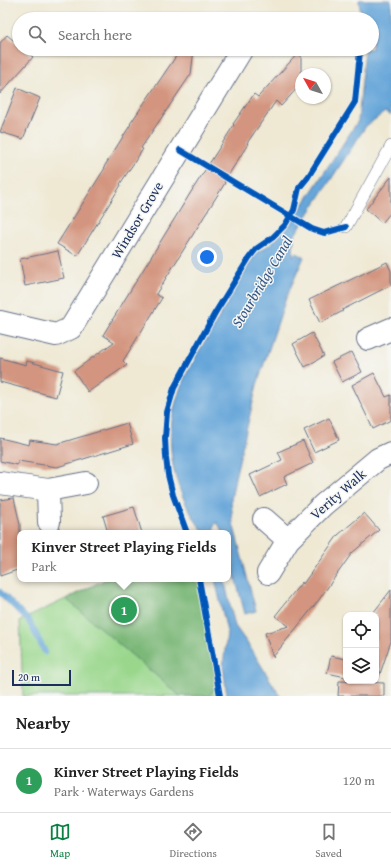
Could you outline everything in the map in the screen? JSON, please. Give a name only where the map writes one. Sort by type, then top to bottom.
[{"type":"street","name":"Windsor Grove","points":[[0,322],[56,335],[71,328],[238,56]]},
{"type":"street","points":[[368,340],[391,329]]},
{"type":"street","name":"Verity Walk","points":[[268,573],[288,540],[323,505],[378,460],[391,453]]},
{"type":"street","points":[[0,483],[48,490],[86,484]]},
{"type":"street","points":[[48,490],[49,522]]},
{"type":"street","points":[[264,519],[288,540]]},
{"type":"lane","points":[[346,227],[391,146]]},
{"type":"green space","points":[[100,582],[200,582],[217,685],[209,696],[180,696],[66,599]]},
{"type":"green space","points":[[101,582],[200,582],[220,696],[23,696],[20,621]]},
{"type":"water","name":"Stourbridge Canal","points":[[359,0],[391,0],[391,115],[385,112],[366,126],[294,236],[293,256],[297,253],[304,257],[286,298],[257,385],[231,500],[233,523],[256,611],[245,614],[231,562],[231,530],[221,530],[217,522],[214,526],[214,530],[202,530],[184,501],[178,484],[173,466],[171,448],[171,429],[174,411],[179,392],[189,368],[256,253],[271,244],[287,229],[358,121],[364,56],[379,56],[379,12],[360,12]]},
{"type":"water","points":[[216,582],[225,582],[235,626],[250,647],[280,696],[227,696],[223,667],[227,632]]},
{"type":"building","points":[[7,35],[12,39],[12,56],[33,57],[0,94],[0,43]]},
{"type":"building","points":[[176,56],[193,56],[191,74],[141,148],[143,149],[120,184],[121,185],[77,256],[57,244],[105,168],[104,167],[130,124]]},
{"type":"building","points":[[296,56],[301,56],[301,68],[295,68],[295,91],[281,106],[276,101],[247,143],[248,144],[224,182],[225,183],[156,294],[162,298],[123,361],[127,365],[88,392],[74,371],[114,342],[103,335],[234,125],[233,124],[254,94],[258,97]]},
{"type":"building","points":[[17,88],[40,98],[23,139],[0,132]]},
{"type":"building","points":[[391,177],[391,212],[382,223],[366,209]]},
{"type":"building","points":[[58,251],[64,278],[25,286],[20,259]]},
{"type":"building","points":[[387,262],[391,271],[391,285],[320,323],[309,300]]},
{"type":"building","points":[[312,333],[324,356],[305,367],[293,344]]},
{"type":"building","points":[[352,352],[362,372],[342,382],[332,362]]},
{"type":"building","points":[[0,358],[26,365],[27,361],[63,371],[56,397],[0,382]]},
{"type":"building","points":[[374,373],[386,397],[391,395],[391,420],[373,429],[352,385]]},
{"type":"building","points":[[329,418],[339,440],[314,452],[304,430]]},
{"type":"building","points":[[127,423],[133,444],[57,467],[18,461],[17,465],[0,461],[0,438],[29,445],[30,440],[57,444]]},
{"type":"building","points":[[303,441],[313,463],[284,477],[287,484],[260,497],[250,475],[282,460],[278,452]]},
{"type":"building","points":[[14,498],[20,530],[17,530],[17,570],[0,576],[0,500]]},
{"type":"building","points":[[134,507],[141,530],[107,530],[103,516]]},
{"type":"building","points":[[364,513],[379,530],[352,553],[318,601],[273,657],[265,633],[289,626],[275,616],[302,582],[303,584],[338,535]]},
{"type":"building","points":[[391,590],[391,641],[379,677],[379,612],[374,612]]},
{"type":"building","points":[[331,656],[343,658],[343,676],[327,673]]},
{"type":"building","points":[[339,681],[343,681],[343,684],[384,683],[384,696],[338,696]]},
{"type":"waterway","points":[[0,592],[29,621],[45,652]]},
{"type":"cycle path","points":[[186,530],[173,495],[168,475],[166,457],[165,438],[167,412],[174,388],[215,313],[249,258],[256,249],[272,238],[285,225],[294,210],[299,188],[308,177],[355,102],[359,56]]},
{"type":"cycle path","points":[[180,150],[312,229],[324,233],[346,227]]},
{"type":"cycle path","points":[[200,582],[220,696]]},
{"type":"place","name":"Kinver Street Playing Fields","points":[[124,610]]}]
